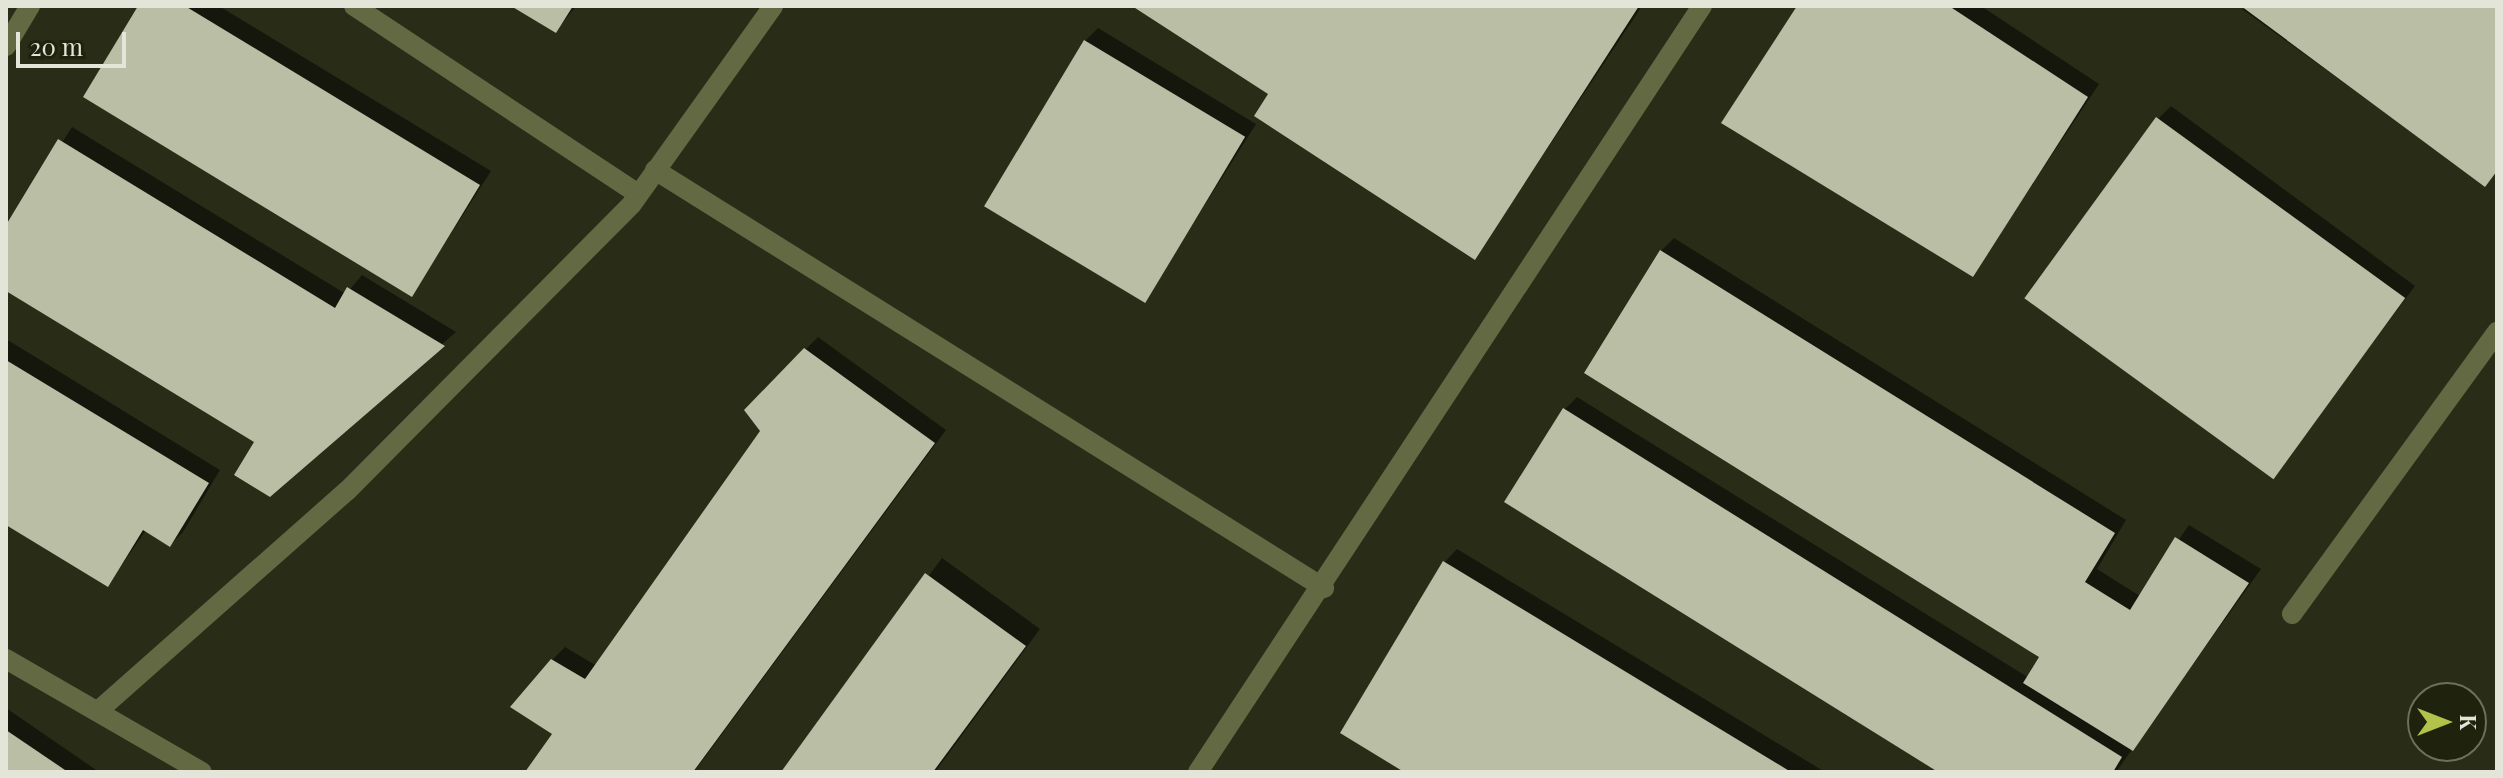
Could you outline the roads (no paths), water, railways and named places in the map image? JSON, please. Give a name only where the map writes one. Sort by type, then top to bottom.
[{"type":"street","points":[[6,46],[30,6]]},
{"type":"street","points":[[354,6],[638,194]]},
{"type":"street","points":[[98,711],[347,491],[638,194],[773,6]]},
{"type":"street","points":[[1198,772],[1324,588],[1702,6]]},
{"type":"street","points":[[655,170],[1324,588]]},
{"type":"street","points":[[2292,614],[2497,332]]},
{"type":"street","points":[[6,659],[202,772]]}]
